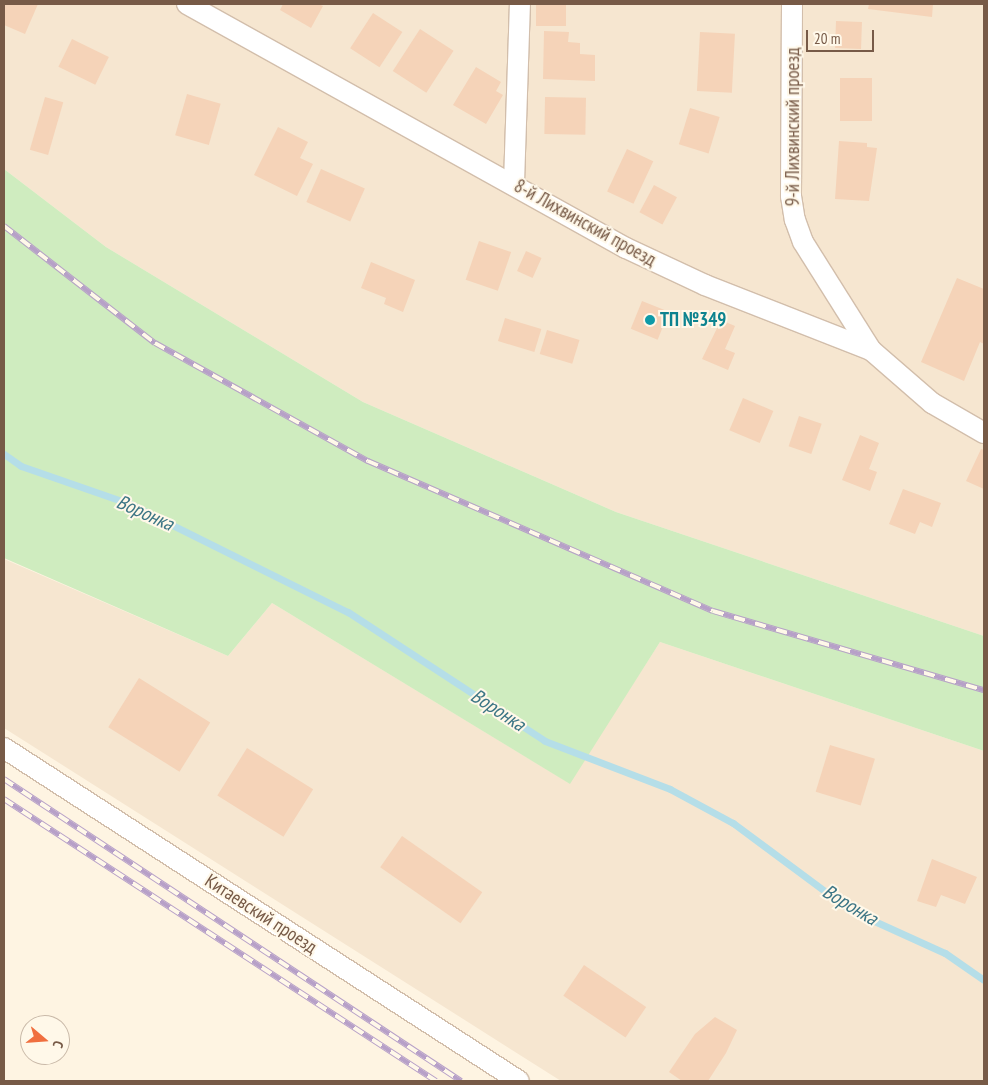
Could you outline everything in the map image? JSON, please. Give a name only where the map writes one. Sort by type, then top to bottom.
[{"type":"street","name":"8-й Лихвинский проезд","points":[[187,4],[665,268],[870,350],[932,403],[984,432]]},
{"type":"street","points":[[514,183],[520,4]]},
{"type":"street","name":"9-й Лихвинский проезд","points":[[792,4],[790,196],[795,220],[803,242],[870,350]]},
{"type":"street","name":"Китаевский проезд","points":[[4,748],[519,1081]]},
{"type":"shaded area","points":[[4,4],[984,4],[984,636],[616,512],[363,402],[106,247],[4,169]]},
{"type":"shaded area","points":[[4,559],[228,656],[272,603],[569,783],[660,642],[984,751],[984,1081],[561,1081],[4,728]]},
{"type":"green space","points":[[4,169],[106,247],[363,402],[616,512],[984,636],[984,751],[660,642],[570,784],[272,603],[228,656],[4,558]]},
{"type":"building","points":[[4,4],[38,4],[25,34],[4,25]]},
{"type":"building","points":[[283,4],[318,4],[323,6],[311,28],[280,10]]},
{"type":"building","points":[[536,4],[566,4],[566,26],[536,26]]},
{"type":"building","points":[[869,4],[933,4],[932,17],[868,9]]},
{"type":"building","points":[[373,13],[402,32],[379,67],[350,48]]},
{"type":"building","points":[[836,21],[862,22],[861,49],[835,48]]},
{"type":"building","points":[[420,29],[454,51],[426,93],[393,71]]},
{"type":"building","points":[[544,31],[569,32],[568,42],[580,43],[580,54],[595,55],[595,81],[543,79]]},
{"type":"building","points":[[700,32],[735,34],[732,93],[697,91]]},
{"type":"building","points":[[72,39],[109,57],[95,85],[58,67]]},
{"type":"building","points":[[476,67],[501,82],[496,91],[503,95],[486,124],[453,105]]},
{"type":"building","points":[[840,78],[872,78],[872,121],[840,121]]},
{"type":"building","points":[[187,94],[221,104],[209,145],[175,135]]},
{"type":"building","points":[[45,97],[63,102],[48,155],[30,150]]},
{"type":"building","points":[[545,97],[586,98],[585,135],[544,134]]},
{"type":"building","points":[[690,108],[720,117],[709,153],[679,144]]},
{"type":"building","points":[[278,127],[308,142],[300,158],[313,164],[297,196],[254,175]]},
{"type":"building","points":[[839,141],[867,143],[867,147],[877,148],[869,201],[835,199]]},
{"type":"building","points":[[627,149],[653,161],[633,204],[607,192]]},
{"type":"building","points":[[321,169],[365,189],[350,221],[306,202]]},
{"type":"building","points":[[654,185],[677,197],[662,225],[639,212]]},
{"type":"building","points":[[479,241],[511,252],[498,291],[466,280]]},
{"type":"building","points":[[526,251],[542,258],[533,278],[517,271]]},
{"type":"building","points":[[371,262],[415,280],[403,312],[384,304],[386,298],[361,288]]},
{"type":"building","points":[[957,278],[984,289],[984,344],[980,342],[964,381],[921,362]]},
{"type":"building","name":"ТП №349","points":[[642,301],[669,312],[658,340],[631,329]]},
{"type":"building","points":[[505,318],[541,329],[534,352],[498,341]]},
{"type":"building","points":[[721,320],[735,326],[725,349],[735,353],[728,370],[702,359]]},
{"type":"building","points":[[547,330],[580,340],[572,364],[540,354]]},
{"type":"building","points":[[743,398],[773,411],[760,443],[729,430]]},
{"type":"building","points":[[799,416],[822,424],[811,454],[789,446]]},
{"type":"building","points":[[860,435],[879,443],[869,469],[877,472],[870,491],[842,480]]},
{"type":"building","points":[[981,449],[984,450],[984,489],[966,481]]},
{"type":"building","points":[[903,489],[941,503],[932,527],[920,522],[915,534],[889,524]]},
{"type":"building","points":[[139,678],[210,723],[180,772],[108,727]]},
{"type":"building","points":[[830,745],[875,759],[861,806],[816,792]]},
{"type":"building","points":[[247,748],[313,789],[283,837],[217,795]]},
{"type":"building","points":[[402,836],[482,892],[460,923],[380,867]]},
{"type":"building","points":[[932,859],[977,877],[965,904],[941,895],[936,907],[917,901]]},
{"type":"building","points":[[584,965],[646,1007],[625,1038],[563,996]]},
{"type":"building","points":[[715,1017],[737,1030],[726,1053],[708,1081],[682,1081],[669,1072],[695,1034]]},
{"type":"waterway","name":"Воронка","points":[[4,454],[21,466],[130,504],[348,612],[545,741],[670,789],[733,823],[850,910],[945,953],[984,980]]},
{"type":"railway","points":[[4,226],[155,343],[368,461],[713,611],[984,690]]},
{"type":"railway","points":[[4,779],[461,1081]]},
{"type":"railway","points":[[4,799],[436,1081]]},
{"type":"place","name":"ТП №349","points":[[650,320]]}]
